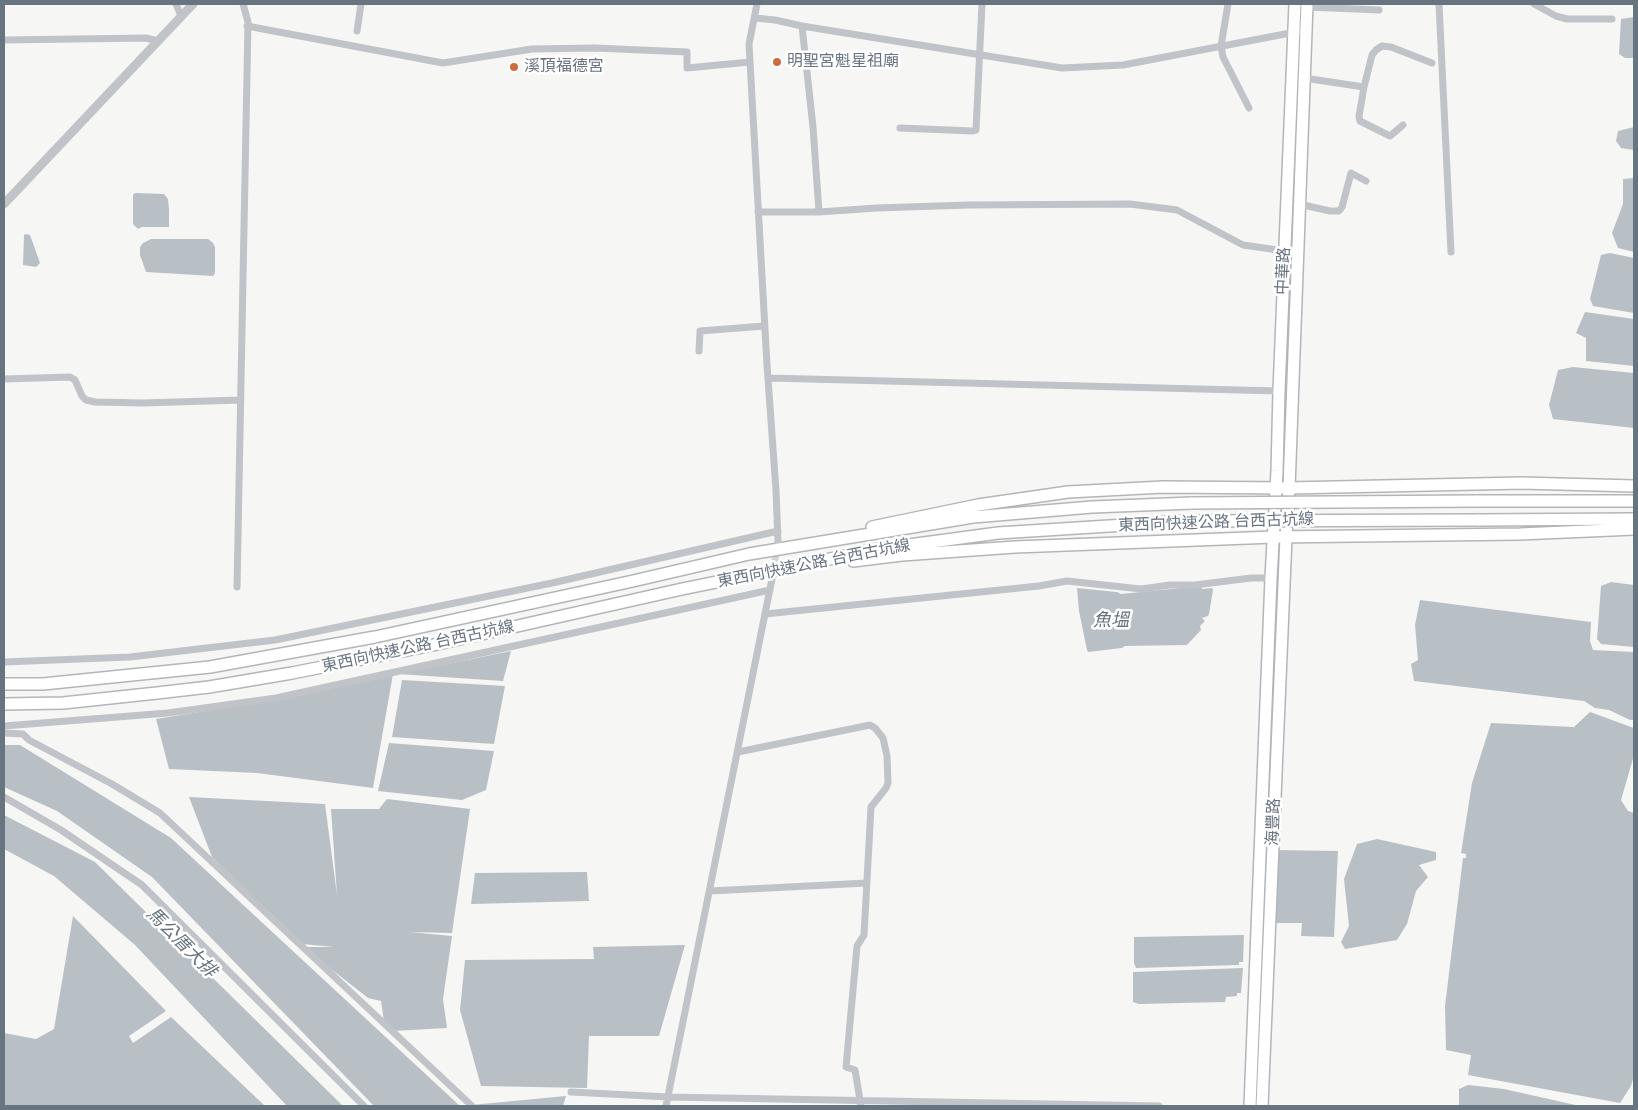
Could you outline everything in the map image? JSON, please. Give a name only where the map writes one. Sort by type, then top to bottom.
[{"type":"main road","name":"中華路","points":[[1280,537],[1276,488],[1295,4]]},
{"type":"main road","name":"中華路","points":[[1280,537],[1289,488],[1307,5]]},
{"type":"main road","points":[[749,554],[978,504],[1068,492],[1163,487],[1289,488],[1522,483],[1634,486]]},
{"type":"main road","name":"東西向快速公路 台西古坑線","points":[[4,684],[43,684],[210,667],[375,637],[633,582],[749,554],[973,517],[1092,507],[1192,503],[1634,501]]},
{"type":"main road","name":"東西向快速公路 台西古坑線","points":[[4,704],[63,703],[209,687],[433,645],[640,598],[879,549],[998,533],[1188,521],[1634,519]]},
{"type":"main road","points":[[757,574],[911,554],[1015,547],[1280,537],[1520,534],[1634,528]]},
{"type":"main road","name":"海豐路","points":[[1250,1106],[1271,578],[1280,537]]},
{"type":"main road","name":"海豐路","points":[[1262,1106],[1280,537]]},
{"type":"street","points":[[176,4],[181,16]]},
{"type":"street","points":[[4,204],[193,4]]},
{"type":"street","points":[[237,587],[248,26],[243,4]]},
{"type":"street","points":[[357,31],[361,4]]},
{"type":"street","points":[[757,4],[749,44],[778,542]]},
{"type":"street","points":[[900,128],[973,132],[976,130],[982,4]]},
{"type":"street","points":[[1228,4],[1221,46],[1223,57],[1249,108]]},
{"type":"street","points":[[1439,4],[1451,252]]},
{"type":"street","points":[[1534,4],[1556,16],[1568,19],[1612,19]]},
{"type":"street","points":[[1307,5],[1379,10]]},
{"type":"street","points":[[755,18],[1062,68],[1123,65],[1306,30]]},
{"type":"street","points":[[248,26],[443,62],[532,49],[595,48],[687,52],[688,68],[750,62]]},
{"type":"street","points":[[802,26],[820,212]]},
{"type":"street","points":[[4,40],[146,38],[158,41]]},
{"type":"street","points":[[1403,125],[1390,136],[1360,121],[1359,116],[1364,87],[1372,55],[1382,46],[1391,47],[1432,63]]},
{"type":"street","points":[[1304,78],[1364,87]]},
{"type":"street","points":[[1300,204],[1330,211],[1339,211],[1342,207],[1351,174],[1366,181]]},
{"type":"street","points":[[758,212],[820,212],[941,206],[1130,204],[1177,210],[1243,245],[1285,251]]},
{"type":"street","points":[[700,352],[700,331],[764,326]]},
{"type":"street","points":[[4,379],[70,377],[75,380],[82,396],[86,400],[95,402],[143,403],[241,400]]},
{"type":"street","points":[[768,378],[1279,391]]},
{"type":"street","points":[[4,662],[130,657],[275,640],[552,583],[778,531]]},
{"type":"street","points":[[765,614],[1039,586],[1067,581],[1141,589],[1251,578],[1271,578]]},
{"type":"street","points":[[666,1106],[772,579]]},
{"type":"street","points":[[4,726],[168,713],[276,698],[770,590]]},
{"type":"street","points":[[738,752],[870,724],[883,738],[887,756],[888,782],[886,788],[872,807],[864,935],[857,946],[846,1067],[855,1070],[861,1103]]},
{"type":"street","points":[[4,733],[23,734],[29,740],[112,784],[160,813],[472,1106]]},
{"type":"street","points":[[4,797],[68,834],[142,885],[364,1106]]},
{"type":"street","points":[[710,891],[867,883]]},
{"type":"street","points":[[571,1092],[861,1103],[1159,1106]]},
{"type":"water","points":[[1634,17],[1634,58],[1625,58],[1619,54],[1621,19]]},
{"type":"water","points":[[1634,127],[1634,150],[1621,148],[1616,141],[1618,131]]},
{"type":"water","points":[[1634,178],[1634,252],[1618,248],[1612,233],[1623,204],[1623,179]]},
{"type":"water","points":[[135,193],[164,194],[168,199],[169,227],[142,227],[138,229],[133,224],[133,195]]},
{"type":"water","points":[[24,235],[30,235],[40,263],[36,267],[23,265]]},
{"type":"water","points":[[151,239],[208,239],[215,247],[215,273],[213,276],[146,272],[140,255],[140,247]]},
{"type":"water","points":[[1610,253],[1634,258],[1634,313],[1593,306],[1590,299],[1601,255]]},
{"type":"water","points":[[1585,312],[1634,319],[1634,366],[1586,361],[1586,338],[1576,333]]},
{"type":"water","points":[[1573,367],[1634,373],[1634,428],[1553,419],[1549,405],[1558,370]]},
{"type":"water","points":[[1611,582],[1634,585],[1634,647],[1601,644],[1597,639],[1601,586]]},
{"type":"water","name":"魚塭","points":[[1201,586],[1202,589],[1212,588],[1213,590],[1209,614],[1202,618],[1205,621],[1200,626],[1201,630],[1187,645],[1125,646],[1088,652],[1079,611],[1077,588],[1121,594]]},
{"type":"water","points":[[1420,600],[1591,622],[1590,641],[1593,650],[1634,652],[1634,720],[1609,710],[1595,708],[1584,701],[1414,681],[1411,664],[1418,660],[1415,625]]},
{"type":"water","points":[[511,651],[503,681],[398,674]]},
{"type":"water","points":[[393,674],[373,788],[257,773],[169,769],[156,719],[274,700]]},
{"type":"water","points":[[402,680],[505,686],[494,744],[392,737]]},
{"type":"water","points":[[1590,712],[1634,728],[1634,755],[1621,800],[1628,811],[1634,813],[1634,1075],[1631,1086],[1620,1103],[1468,1075],[1471,1055],[1446,1050],[1445,1006],[1463,858],[1466,858],[1466,854],[1461,853],[1472,783],[1491,723],[1574,727]]},
{"type":"water","points":[[389,743],[494,751],[486,790],[462,800],[378,791]]},
{"type":"water","points":[[4,745],[20,745],[171,838],[460,1106],[374,1106],[152,877],[57,811],[4,787]]},
{"type":"water","points":[[189,797],[325,804],[337,895],[331,809],[379,809],[387,799],[470,809],[452,933],[409,932],[452,936],[443,999],[447,1028],[393,1031],[384,1022],[381,1001],[368,998],[303,947],[334,947],[302,944],[212,857]]},
{"type":"water","points":[[4,815],[95,862],[343,1106],[287,1106],[135,945],[54,876],[4,849]]},
{"type":"water","points":[[1377,839],[1436,852],[1436,860],[1419,865],[1428,877],[1416,891],[1407,924],[1397,940],[1345,949],[1341,942],[1349,926],[1344,879],[1357,844]]},
{"type":"water","points":[[1276,850],[1338,851],[1334,937],[1301,936],[1302,923],[1270,923]]},
{"type":"water","points":[[587,872],[589,901],[471,904],[475,873]]},
{"type":"water","points":[[73,916],[166,1011],[129,1036],[133,1043],[171,1017],[265,1106],[4,1106],[4,1033],[36,1039],[54,1029]]},
{"type":"water","points":[[1244,935],[1243,962],[1239,962],[1239,965],[1136,968],[1134,963],[1134,937]]},
{"type":"water","points":[[685,945],[659,1036],[589,1036],[587,1088],[481,1086],[460,1010],[465,960],[594,959],[593,947]]},
{"type":"water","points":[[1243,968],[1241,993],[1237,993],[1237,996],[1226,997],[1225,1002],[1139,1004],[1133,1002],[1133,972]]},
{"type":"water","points":[[1468,1085],[1504,1089],[1580,1106],[1459,1106],[1459,1089]]},
{"type":"water","points":[[566,1096],[563,1106],[471,1105]]},
{"type":"tunnel","points":[[773,572],[777,548]]},
{"type":"place","name":"明聖宮魁星祖廟","points":[[777,62]]},
{"type":"place","name":"溪頂福德宮","points":[[514,67]]},
{"type":"water label","name":"馬公厝大排","points":[[181,943]]}]
